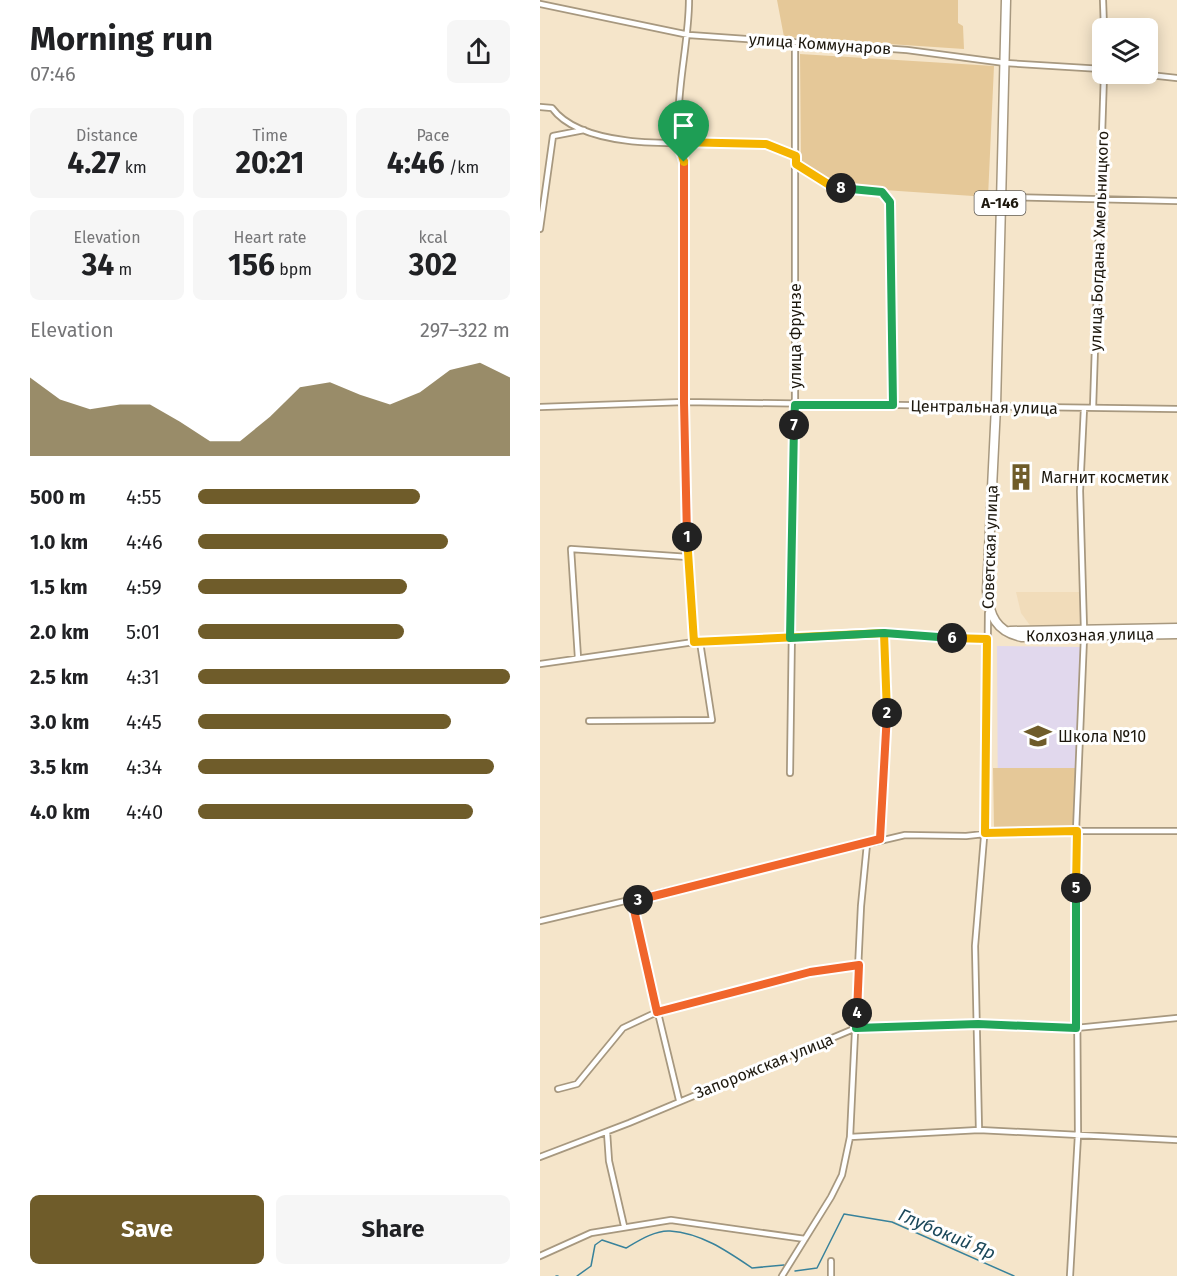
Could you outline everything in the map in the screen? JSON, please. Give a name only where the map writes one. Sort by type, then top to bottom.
[{"type":"highway","name":"Советская улица","points":[[988,613],[987,591],[996,406],[1006,0]]},
{"type":"highway","name":"Колхозная улица","points":[[988,613],[1004,631],[1022,637],[1177,628]]},
{"type":"highway","name":"Колхозная улица","points":[[1084,633],[1177,634]]},
{"type":"street","points":[[689,0],[689,35],[678,111],[678,142],[684,162],[684,402],[688,556],[694,642]]},
{"type":"street","points":[[1103,0],[1104,18]]},
{"type":"street","name":"улица Коммунаров","points":[[540,4],[689,35],[907,50],[1005,63],[1092,68]]},
{"type":"street","name":"улица Фрунзе","points":[[790,773],[790,638],[795,405],[795,43]]},
{"type":"street","points":[[1158,76],[1177,78]]},
{"type":"street","name":"улица Богдана Хмельницкого","points":[[1093,408],[1104,84]]},
{"type":"street","points":[[540,107],[552,108],[560,118],[613,139],[766,144],[796,156]]},
{"type":"street","points":[[540,229],[553,136],[585,129]]},
{"type":"street","points":[[796,164],[831,186],[882,192],[890,202],[893,405]]},
{"type":"street","points":[[1000,197],[1177,201]]},
{"type":"street","name":"Центральная улица","points":[[540,407],[684,402],[1177,410]]},
{"type":"street","points":[[1070,1276],[1078,1135],[1077,831],[1084,633],[1080,491],[1084,408]]},
{"type":"street","points":[[578,658],[571,549],[688,556]]},
{"type":"street","name":"Советская улица","points":[[979,1130],[975,946],[980,861],[985,833],[988,613]]},
{"type":"street","points":[[880,839],[888,693],[884,633]]},
{"type":"street","points":[[540,664],[694,642],[884,633],[987,639]]},
{"type":"street","points":[[590,721],[712,720],[700,642]]},
{"type":"street","points":[[540,921],[632,901],[880,839],[905,835],[966,836],[985,833],[1177,831]]},
{"type":"street","points":[[782,1276],[842,1175],[850,1137],[867,844]]},
{"type":"street","points":[[632,901],[679,1100]]},
{"type":"street","points":[[558,1089],[577,1084],[623,1028],[657,1012],[810,972],[859,965]]},
{"type":"street","name":"Запорожская улица","points":[[540,1157],[607,1132],[856,1028],[978,1024],[1076,1028],[1177,1018]]},
{"type":"street","points":[[850,1137],[979,1130],[1177,1140]]},
{"type":"street","points":[[607,1132],[609,1161],[624,1226]]},
{"type":"street","points":[[540,1256],[591,1233],[672,1220],[805,1239]]},
{"type":"street","points":[[831,1261],[831,1276]]},
{"type":"shaded area","points":[[777,0],[958,0],[958,23],[963,26],[964,49],[784,37]]},
{"type":"shaded area","points":[[800,54],[994,66],[988,197],[839,187],[801,161]]},
{"type":"shaded area","points":[[1016,592],[1080,592],[1081,628],[1032,628],[1021,613]]},
{"type":"shaded area","name":"Школа №10","points":[[997,646],[1081,647],[1075,826],[998,826]]},
{"type":"shaded area","points":[[993,768],[1077,768],[1075,827],[994,827]]},
{"type":"waterway","name":"Глубокий Яр","points":[[795,1271],[817,1268],[844,1214],[892,1222],[1014,1276]]},
{"type":"waterway","name":"Глубокий Яр","points":[[577,1276],[591,1266],[595,1245],[602,1240],[626,1248],[647,1236],[664,1231],[681,1232],[703,1239],[752,1268],[784,1265]]},
{"type":"place","name":"Магнит косметик","points":[[1021,477]]},
{"type":"place","name":"Школа №10","points":[[1038,736]]},
{"type":"route","points":[[684,162],[678,142],[766,144],[796,156],[796,164],[831,186],[882,192],[890,202],[893,405],[795,405],[790,638],[837,636],[884,633],[987,639],[985,833],[1077,831],[1076,1028],[978,1024],[856,1028],[859,965],[810,972],[657,1012],[632,901],[880,839],[888,693],[884,633],[790,638],[694,642],[688,556],[684,402],[684,162]]}]
